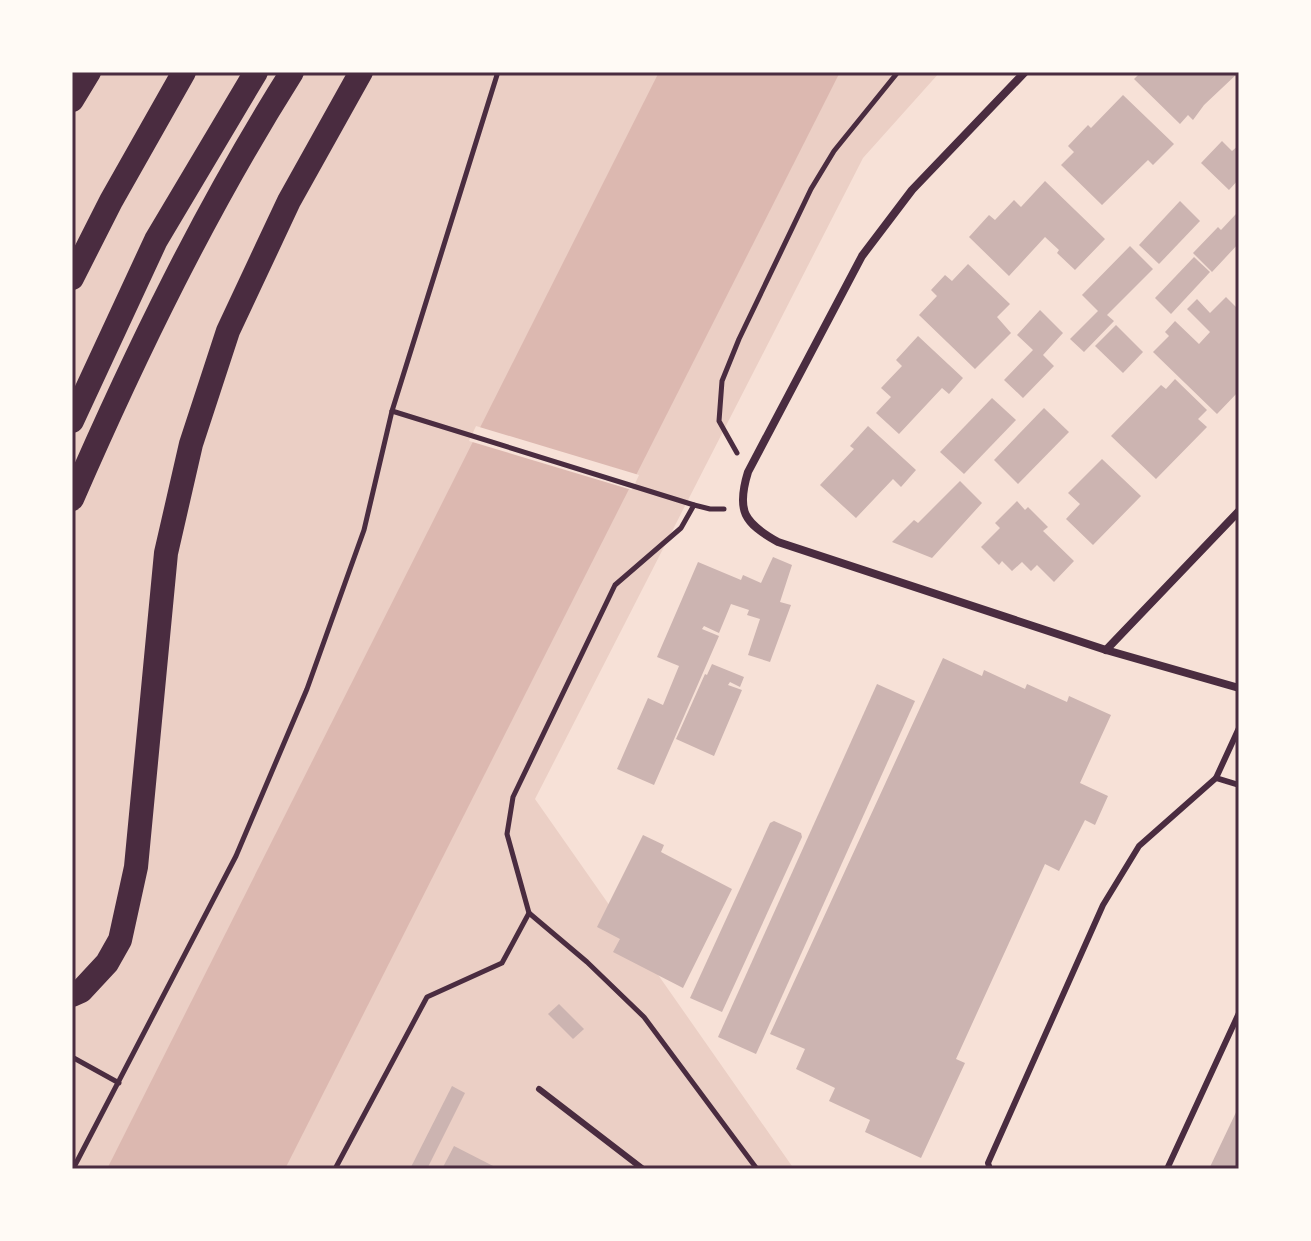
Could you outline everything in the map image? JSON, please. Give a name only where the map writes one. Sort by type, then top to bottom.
[{"type":"highway","points":[[72,100],[89,72]]},
{"type":"highway","points":[[72,278],[111,201],[184,72]]},
{"type":"highway","points":[[72,421],[156,240],[256,72]]},
{"type":"highway","points":[[72,499],[178,272],[292,72]]},
{"type":"highway","points":[[72,995],[81,991],[107,963],[120,940],[136,867],[166,553],[191,444],[228,331],[289,201],[361,72]]},
{"type":"street","points":[[1025,72],[912,190],[862,256],[748,472],[741,494],[742,509],[756,530],[778,542],[1106,650],[1239,688]]},
{"type":"street","points":[[1106,650],[1239,511]]},
{"type":"lane","points":[[990,1169],[988,1163],[1103,905],[1139,846],[1216,778],[1239,728]]},
{"type":"lane","points":[[1216,778],[1239,785]]},
{"type":"lane","points":[[1167,1169],[1239,1013]]},
{"type":"lane","points":[[539,1089],[643,1169]]},
{"type":"path","points":[[73,1169],[236,856],[307,689],[364,530],[392,411],[497,75],[495,72]]},
{"type":"path","points":[[748,472],[719,421],[722,381],[745,325],[811,189],[834,151],[898,72]]},
{"type":"path","points":[[392,411],[694,505],[710,509],[742,509]]},
{"type":"path","points":[[694,505],[681,528],[615,585],[513,797],[507,834],[529,913],[587,962],[644,1017],[757,1169]]},
{"type":"path","points":[[335,1169],[427,997],[502,963],[529,913]]},
{"type":"path","points":[[72,1057],[119,1083]]},
{"type":"shaded area","points":[[72,72],[940,72],[863,158],[535,799],[794,1169],[72,1169]]},
{"type":"shaded area","points":[[659,72],[840,72],[285,1169],[107,1169]]},
{"type":"pier","points":[[476,426],[639,475],[632,490],[469,441]]},
{"type":"building","points":[[1141,72],[1239,72],[1204,105],[1193,120],[1188,115],[1180,124],[1134,79]]},
{"type":"building","points":[[1123,95],[1174,144],[1153,165],[1148,160],[1102,205],[1061,165],[1074,152],[1068,146],[1088,125],[1091,128]]},
{"type":"building","points":[[1222,141],[1232,151],[1239,145],[1239,179],[1229,190],[1201,163]]},
{"type":"building","points":[[1045,181],[1105,239],[1075,270],[1045,237],[1009,276],[969,237],[989,215],[995,220],[1014,200],[1021,207]]},
{"type":"building","points":[[1180,201],[1200,221],[1159,264],[1139,245]]},
{"type":"building","points":[[1236,214],[1239,217],[1239,243],[1212,272],[1193,253],[1218,227],[1221,230]]},
{"type":"building","points":[[1130,246],[1153,269],[1107,315],[1114,321],[1084,352],[1070,339],[1098,311],[1082,295]]},
{"type":"building","points":[[1194,257],[1210,272],[1171,314],[1155,298]]},
{"type":"building","points":[[968,264],[1010,304],[997,317],[1011,333],[975,369],[919,315],[937,296],[931,290],[945,275],[952,281]]},
{"type":"building","points":[[1226,297],[1239,310],[1239,391],[1217,414],[1153,352],[1169,336],[1165,332],[1175,321],[1199,344],[1210,332],[1187,309],[1197,299],[1210,313]]},
{"type":"building","points":[[1040,310],[1063,333],[1043,355],[1054,366],[1023,398],[1004,380],[1033,350],[1017,335]]},
{"type":"building","points":[[1116,325],[1143,352],[1123,373],[1095,346]]},
{"type":"building","points":[[918,336],[963,378],[949,394],[942,388],[899,434],[876,413],[891,397],[881,388],[902,366],[896,360]]},
{"type":"building","points":[[1175,379],[1207,410],[1198,419],[1207,427],[1156,479],[1111,436],[1161,385],[1166,389]]},
{"type":"building","points":[[992,398],[1016,420],[964,474],[940,452]]},
{"type":"building","points":[[1044,408],[1069,432],[1018,484],[994,460]]},
{"type":"building","points":[[868,426],[916,470],[901,487],[893,479],[856,518],[820,485],[854,449],[850,446]]},
{"type":"building","points":[[1102,459],[1141,496],[1093,545],[1066,519],[1080,504],[1068,493]]},
{"type":"building","points":[[960,481],[982,503],[932,558],[892,542],[914,520],[918,523]]},
{"type":"building","points":[[1017,501],[1025,510],[1028,507],[1048,527],[1043,531],[1074,561],[1054,582],[1037,565],[1031,571],[1022,562],[1012,571],[1002,561],[999,565],[981,547],[1000,528],[995,523]]},
{"type":"building","points":[[773,557],[792,565],[780,602],[791,605],[770,662],[748,655],[760,619],[747,615],[749,610],[731,604],[719,633],[704,626],[702,629],[719,636],[654,785],[617,769],[648,698],[663,705],[679,666],[657,657],[698,562],[741,580],[743,575],[761,583]]},
{"type":"building","points":[[943,658],[982,676],[984,670],[1025,689],[1027,684],[1067,702],[1069,696],[1111,715],[1080,783],[1108,796],[1095,825],[1085,820],[1059,871],[1045,864],[956,1059],[965,1063],[921,1158],[865,1132],[870,1120],[829,1101],[835,1088],[796,1069],[805,1049],[770,1034]]},
{"type":"building","points":[[712,664],[744,677],[740,687],[730,682],[728,685],[742,690],[714,756],[676,739]]},
{"type":"building","points":[[877,684],[915,701],[756,1054],[718,1037]]},
{"type":"building","points":[[774,821],[801,833],[802,837],[722,1012],[690,998],[770,823]]},
{"type":"building","points":[[643,835],[664,845],[661,852],[732,889],[683,988],[613,952],[620,939],[597,927]]},
{"type":"building","points":[[559,1004],[584,1029],[573,1039],[548,1014]]},
{"type":"building","points":[[452,1086],[465,1093],[427,1169],[410,1169]]},
{"type":"building","points":[[1239,1106],[1239,1169],[1209,1169]]},
{"type":"building","points":[[454,1146],[499,1169],[442,1169]]}]
